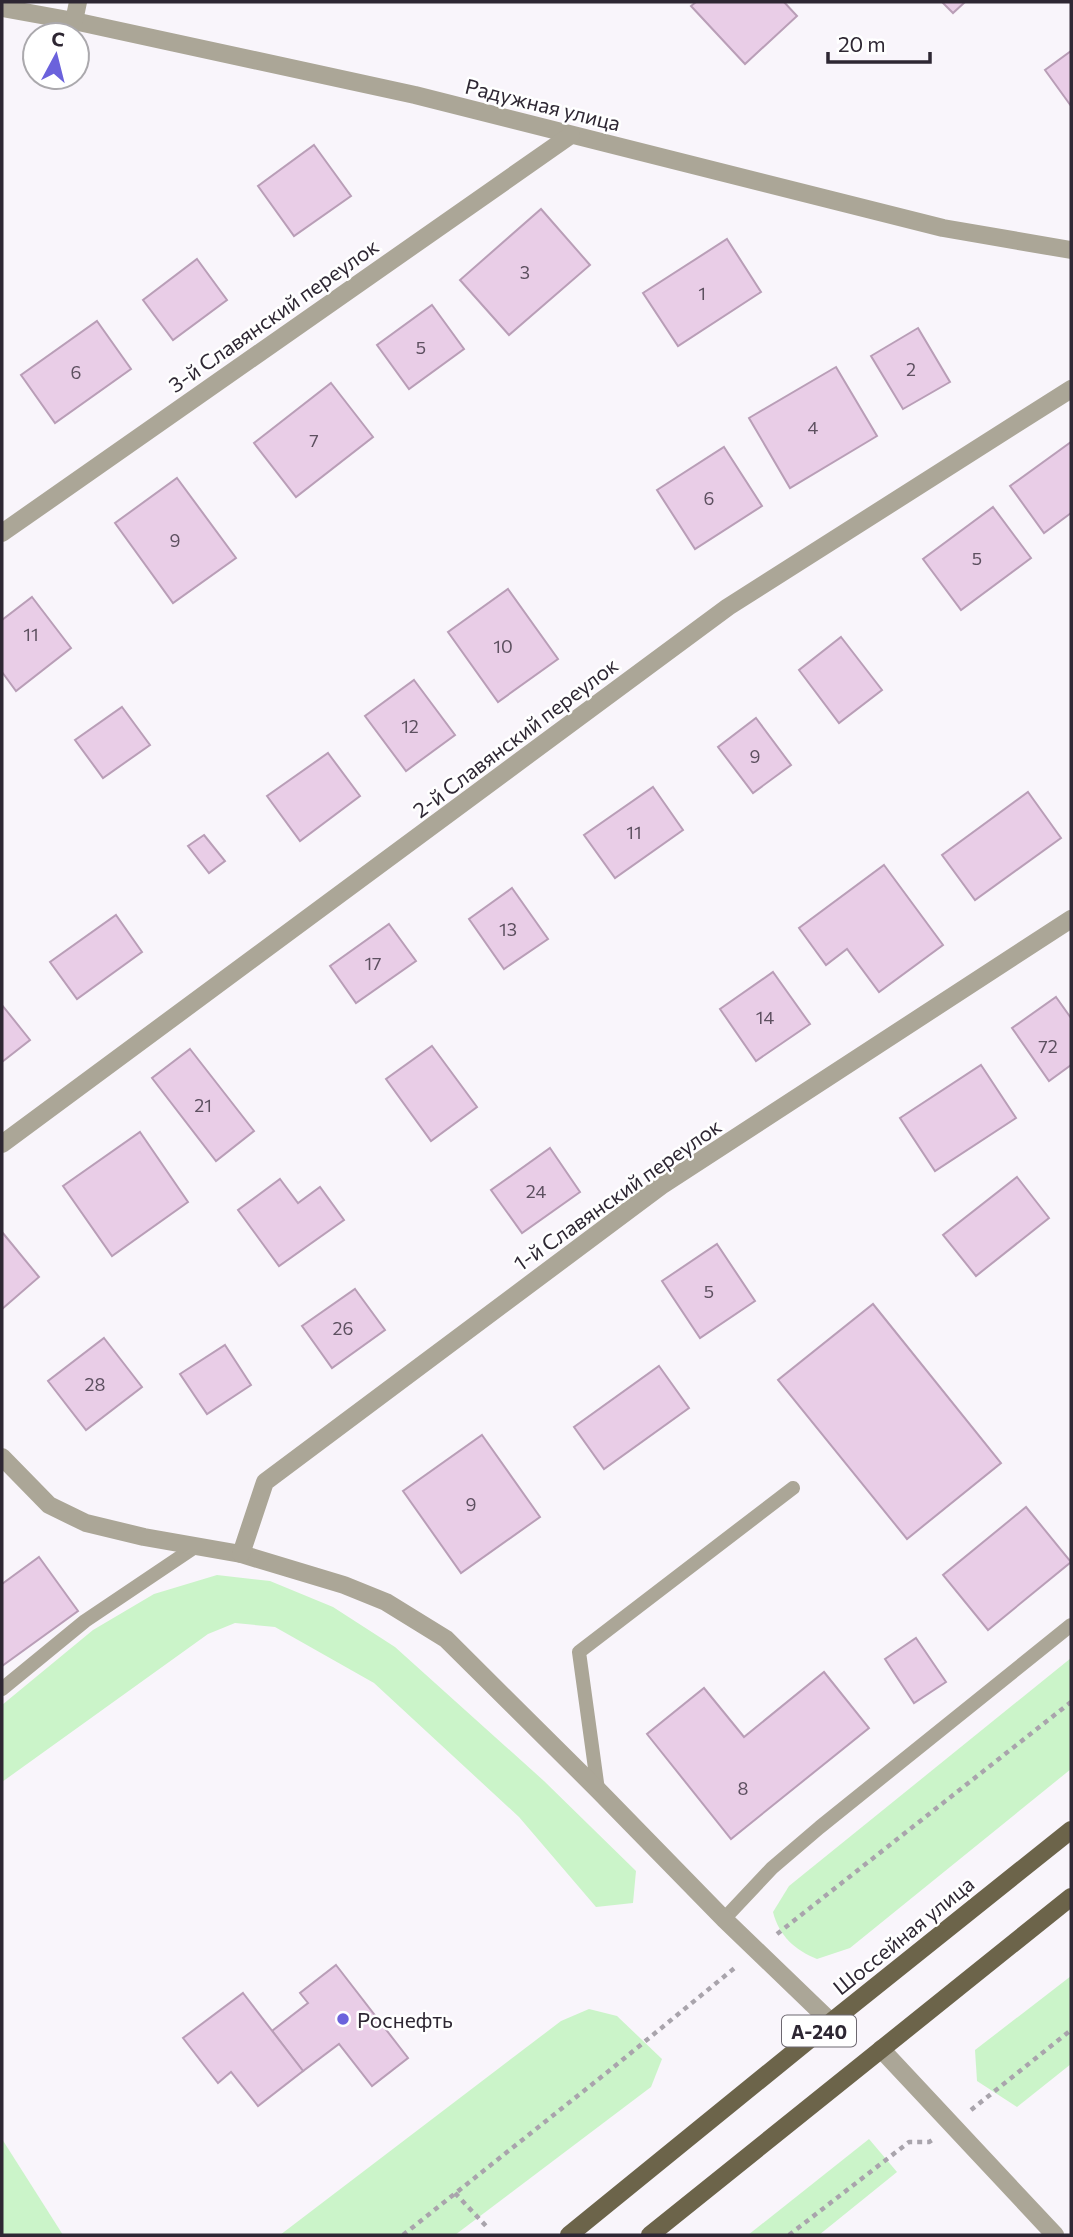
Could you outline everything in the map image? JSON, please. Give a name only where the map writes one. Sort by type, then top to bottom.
[{"type":"main road","name":"Шоссейная улица","points":[[569,2235],[1071,1830]]},
{"type":"main road","name":"А-240","points":[[650,2235],[1071,1897]]},
{"type":"street","points":[[74,21],[78,2]]},
{"type":"street","name":"Радужная улица","points":[[2,8],[74,21]]},
{"type":"street","name":"Радужная улица","points":[[91,25],[415,95],[943,228],[1071,250]]},
{"type":"street","name":"3-й Славянский переулок","points":[[2,533],[571,135]]},
{"type":"street","name":"2-й Славянский переулок","points":[[2,1144],[728,607],[1071,389]]},
{"type":"street","name":"1-й Славянский переулок","points":[[240,1554],[265,1482],[661,1186],[1071,919]]},
{"type":"street","points":[[2,1457],[49,1505],[86,1523],[240,1554],[344,1585],[386,1602],[446,1639],[724,1919],[831,2022]]},
{"type":"street","points":[[881,2049],[1055,2235]]},
{"type":"lane","points":[[598,1790],[579,1652],[793,1488]]},
{"type":"lane","points":[[2,1689],[85,1621],[195,1546]]},
{"type":"lane","points":[[724,1919],[772,1868],[820,1827],[1071,1625]]},
{"type":"path","points":[[454,2193],[485,2226]]},
{"type":"green space","points":[[217,1575],[270,1581],[333,1607],[395,1647],[544,1781],[636,1871],[633,1903],[596,1907],[519,1817],[374,1683],[275,1627],[235,1623],[208,1634],[2,1782],[2,1705],[93,1630],[154,1594]]},
{"type":"green space","points":[[1071,1658],[1071,1769],[850,1948],[817,1959],[789,1941],[779,1928],[773,1912],[789,1886]]},
{"type":"green space","points":[[1071,1976],[1071,2064],[1017,2107],[977,2081],[975,2050]]},
{"type":"green space","points":[[589,2009],[617,2016],[662,2059],[651,2087],[455,2235],[280,2235],[561,2021]]},
{"type":"green space","points":[[2,2139],[63,2235],[4,2235]]},
{"type":"green space","points":[[869,2139],[897,2172],[819,2235],[748,2235]]},
{"type":"building","points":[[696,2],[784,2],[797,16],[745,64],[691,6]]},
{"type":"building","points":[[942,2],[965,2],[953,13]]},
{"type":"building","points":[[1071,51],[1071,106],[1045,70]]},
{"type":"building","points":[[314,145],[351,196],[294,236],[258,186]]},
{"type":"building","points":[[541,209],[590,265],[509,335],[460,280]]},
{"type":"building","points":[[727,239],[761,292],[678,346],[643,293]]},
{"type":"building","points":[[197,259],[227,300],[173,340],[143,300]]},
{"type":"building","points":[[432,305],[464,349],[409,389],[377,345]]},
{"type":"building","points":[[97,321],[131,369],[55,423],[21,375]]},
{"type":"building","points":[[918,328],[950,382],[903,409],[871,356]]},
{"type":"building","points":[[836,367],[877,436],[790,488],[749,418]]},
{"type":"building","points":[[331,383],[373,437],[296,497],[254,443]]},
{"type":"building","points":[[1071,442],[1071,513],[1044,533],[1010,486]]},
{"type":"building","points":[[724,447],[762,506],[695,549],[657,490]]},
{"type":"building","points":[[177,478],[236,558],[173,603],[115,523]]},
{"type":"building","points":[[993,507],[1031,558],[961,610],[923,559]]},
{"type":"building","points":[[508,589],[558,659],[498,702],[448,632]]},
{"type":"building","points":[[32,597],[71,648],[16,691],[2,672],[2,620]]},
{"type":"building","points":[[841,637],[882,690],[839,723],[799,670]]},
{"type":"building","points":[[414,680],[455,735],[406,771],[365,716]]},
{"type":"building","points":[[122,707],[150,745],[103,778],[75,740]]},
{"type":"building","points":[[756,718],[791,765],[753,793],[718,747]]},
{"type":"building","points":[[328,753],[360,796],[300,841],[267,796]]},
{"type":"building","points":[[653,787],[683,830],[615,878],[584,835]]},
{"type":"building","points":[[1028,792],[1061,838],[975,900],[942,855]]},
{"type":"building","points":[[204,835],[225,861],[209,873],[188,846]]},
{"type":"building","points":[[884,865],[943,945],[879,992],[847,949],[826,965],[799,928]]},
{"type":"building","points":[[512,888],[548,939],[504,969],[469,919]]},
{"type":"building","points":[[116,915],[142,952],[77,999],[50,962]]},
{"type":"building","points":[[389,924],[416,961],[356,1003],[330,966]]},
{"type":"building","points":[[773,972],[810,1024],[756,1061],[720,1009]]},
{"type":"building","points":[[1056,997],[1071,1018],[1071,1065],[1049,1081],[1012,1028]]},
{"type":"building","points":[[2,1005],[30,1040],[2,1062]]},
{"type":"building","points":[[432,1046],[477,1107],[431,1141],[386,1079]]},
{"type":"building","points":[[190,1049],[254,1131],[216,1161],[152,1078]]},
{"type":"building","points":[[981,1065],[1016,1118],[935,1171],[900,1118]]},
{"type":"building","points":[[140,1132],[188,1202],[112,1256],[63,1186]]},
{"type":"building","points":[[550,1148],[580,1192],[522,1233],[491,1190]]},
{"type":"building","points":[[1017,1177],[1049,1218],[976,1276],[943,1235]]},
{"type":"building","points":[[280,1179],[298,1203],[320,1187],[344,1220],[279,1266],[238,1210]]},
{"type":"building","points":[[2,1232],[39,1277],[2,1309]]},
{"type":"building","points":[[717,1244],[755,1301],[700,1338],[662,1281]]},
{"type":"building","points":[[355,1289],[385,1330],[332,1368],[302,1326]]},
{"type":"building","points":[[873,1304],[1001,1463],[907,1539],[778,1380]]},
{"type":"building","points":[[104,1338],[142,1387],[86,1430],[48,1381]]},
{"type":"building","points":[[225,1345],[251,1385],[207,1414],[180,1374]]},
{"type":"building","points":[[659,1366],[689,1408],[604,1469],[574,1427]]},
{"type":"building","points":[[482,1435],[540,1517],[461,1573],[403,1491]]},
{"type":"building","points":[[1026,1507],[1071,1562],[988,1630],[943,1575]]},
{"type":"building","points":[[39,1557],[78,1611],[2,1666],[2,1584]]},
{"type":"building","points":[[916,1638],[946,1682],[914,1703],[885,1659]]},
{"type":"building","points":[[824,1672],[869,1728],[731,1839],[647,1734],[704,1688],[744,1737]]},
{"type":"building","points":[[336,1965],[408,2058],[372,2086],[339,2044],[303,2071],[272,2031],[308,2003],[300,1993]]},
{"type":"building","points":[[243,1993],[303,2071],[258,2106],[231,2072],[218,2083],[183,2038]]},
{"type":"place","name":"Роснефть","points":[[343,2019]]}]
